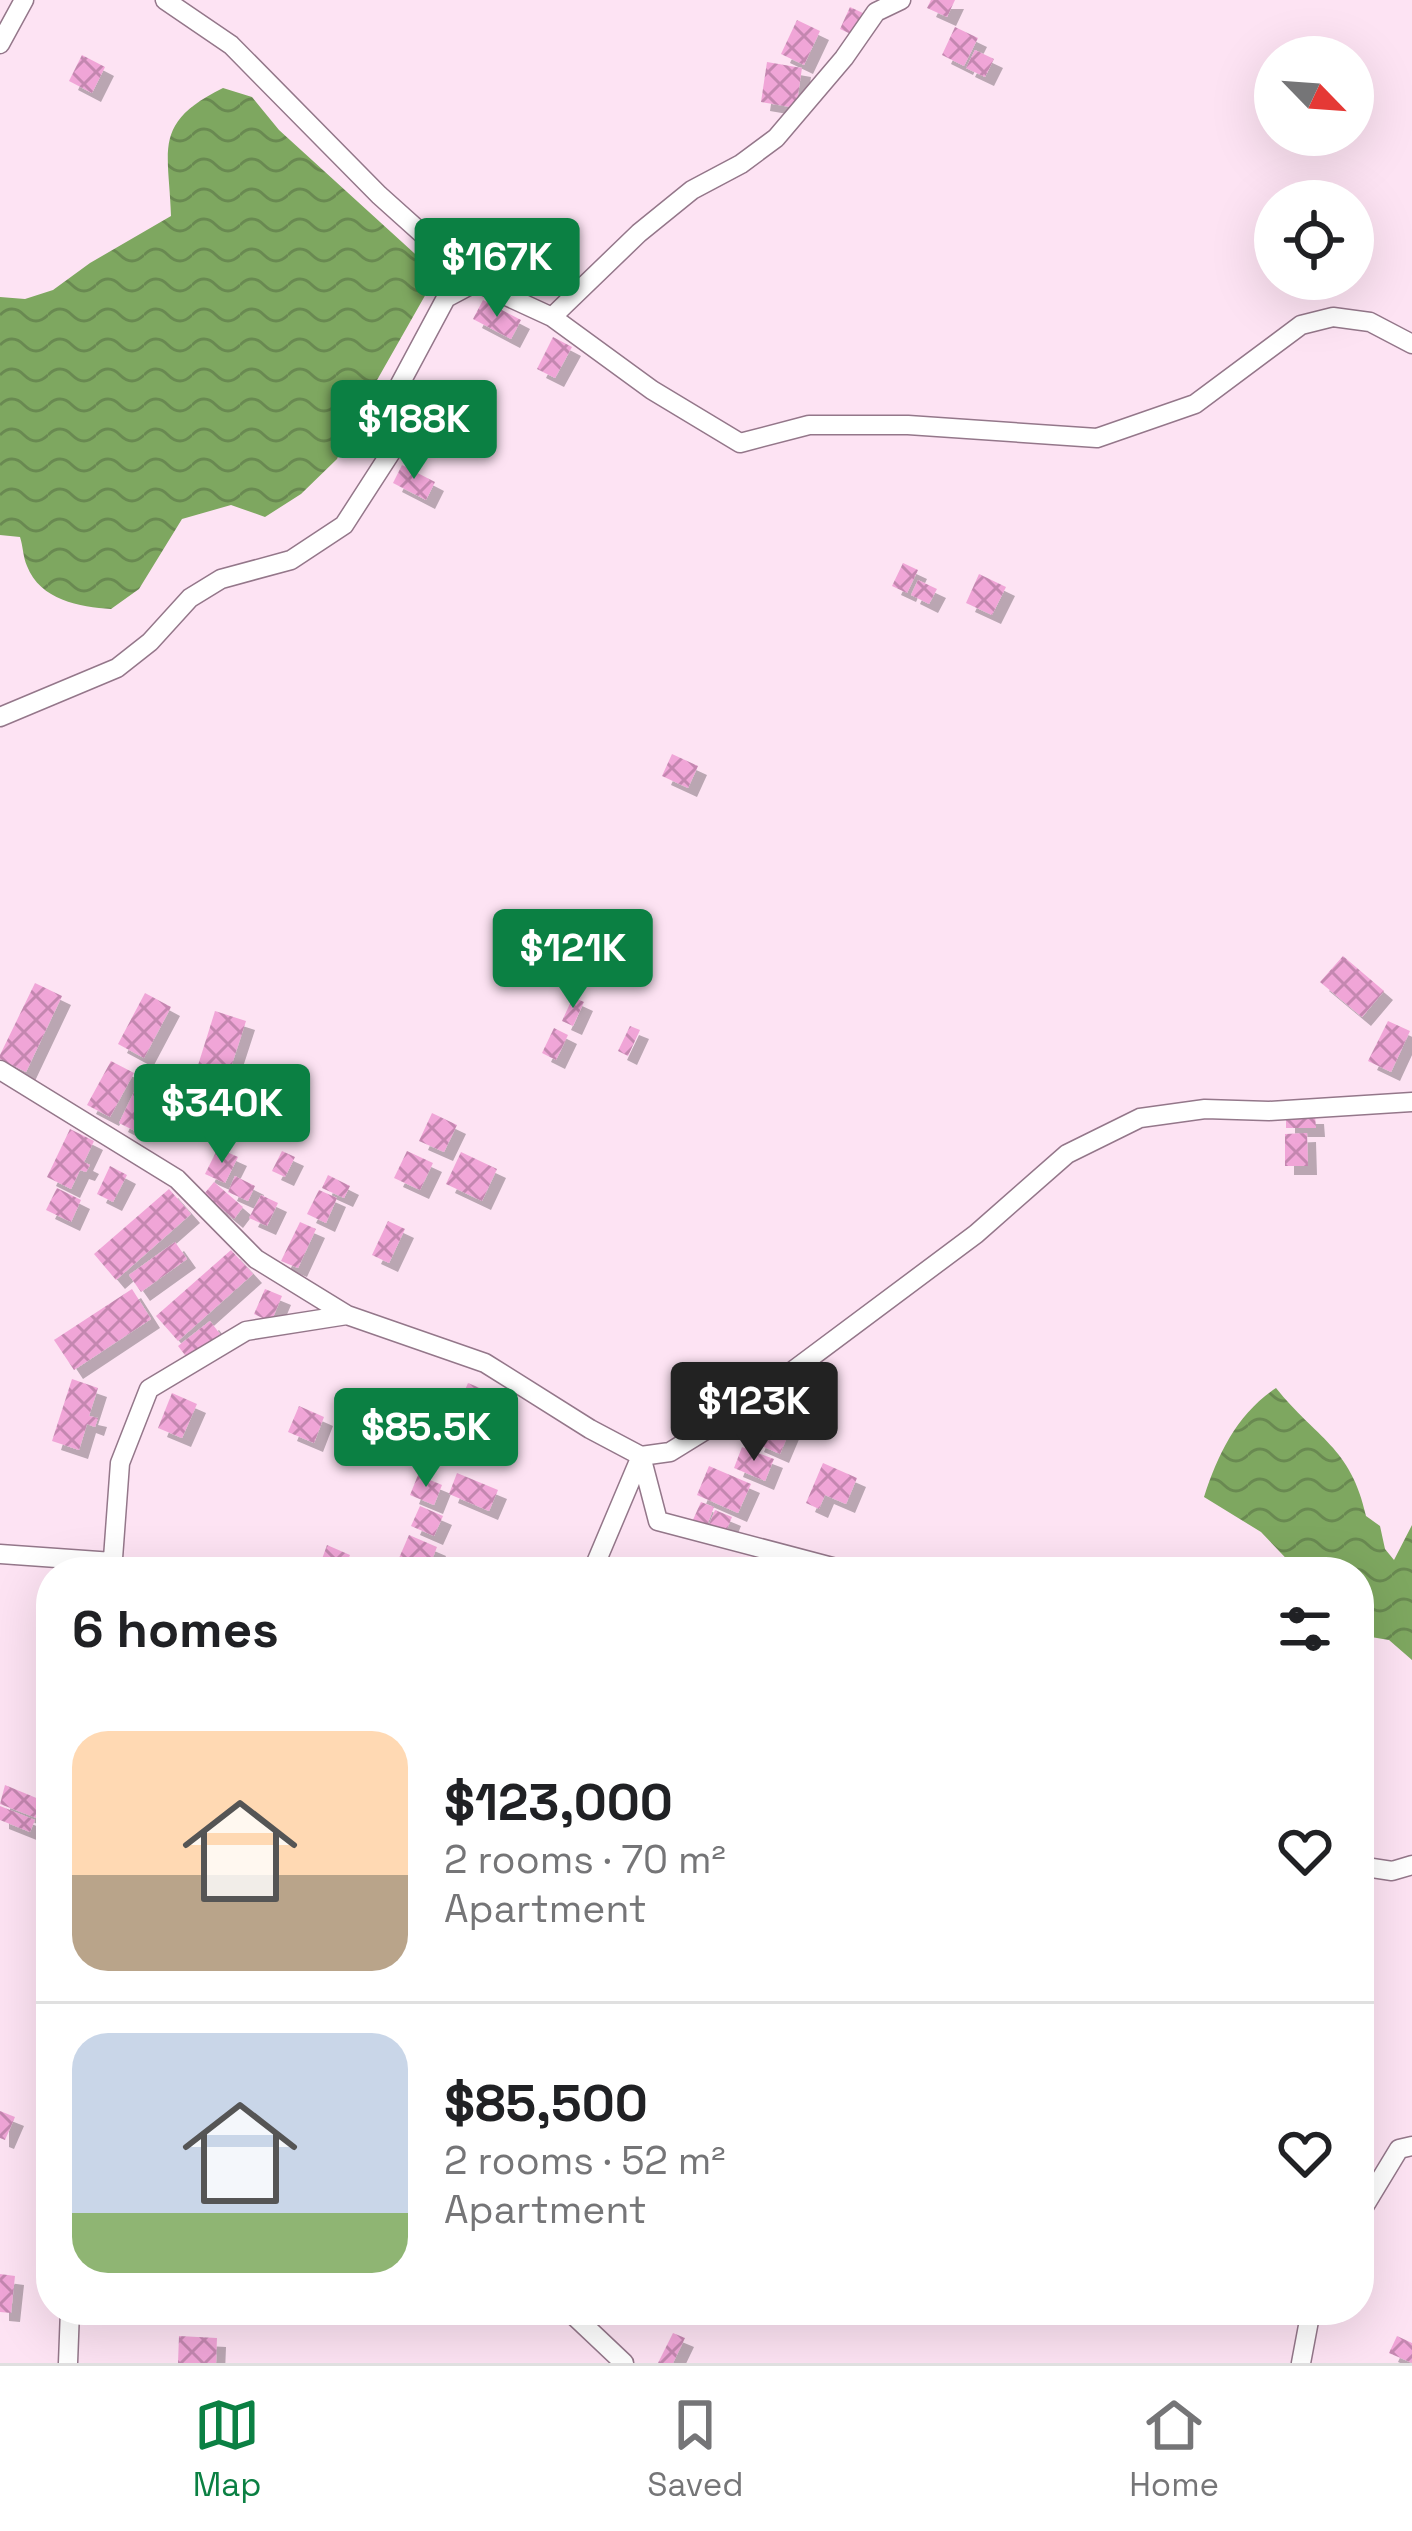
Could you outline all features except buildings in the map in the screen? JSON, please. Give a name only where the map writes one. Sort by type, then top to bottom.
[{"type":"street","points":[[0,44],[24,0]]},
{"type":"street","points":[[164,0],[230,45],[379,195],[476,282],[552,317],[652,390],[740,443],[809,424],[908,425],[1097,438],[1195,404],[1300,325],[1334,317],[1370,322],[1412,344]]},
{"type":"street","points":[[552,317],[639,233],[692,190],[741,164],[776,138],[876,12],[901,0]]},
{"type":"street","points":[[0,717],[116,668],[150,642],[190,598],[221,580],[291,560],[344,525],[395,446],[389,427],[400,384],[446,298],[476,282]]},
{"type":"street","points":[[0,1070],[178,1179],[256,1259],[347,1315],[485,1364],[641,1456],[670,1452],[751,1402],[976,1234],[1067,1154],[1140,1118],[1205,1109],[1269,1112],[1412,1102]]},
{"type":"street","points":[[113,1557],[120,1463],[149,1389],[246,1330],[347,1315]]},
{"type":"street","points":[[598,1557],[641,1456]]},
{"type":"street","points":[[641,1456],[658,1521],[794,1557]]},
{"type":"street","points":[[0,1554],[36,1558]]},
{"type":"street","points":[[1374,1868],[1392,1871],[1412,1864]]},
{"type":"street","points":[[1374,2191],[1400,2150],[1412,2146]]},
{"type":"street","points":[[68,2363],[69,2325]]},
{"type":"street","points":[[584,2325],[624,2363]]},
{"type":"street","points":[[1300,2363],[1308,2325]]},
{"type":"water","points":[[223,88],[252,97],[279,130],[425,263],[435,278],[337,459],[301,494],[265,517],[231,505],[182,519],[139,589],[111,609],[74,603],[51,594],[33,578],[20,537],[0,535],[0,297],[25,299],[53,290],[171,216],[168,155],[175,126],[200,101]]},
{"type":"water","points":[[1276,1388],[1341,1458],[1366,1516],[1380,1526],[1385,1549],[1394,1560],[1412,1525],[1412,1660],[1389,1640],[1374,1638],[1374,1557],[1285,1557],[1261,1532],[1204,1497],[1231,1436]]}]
